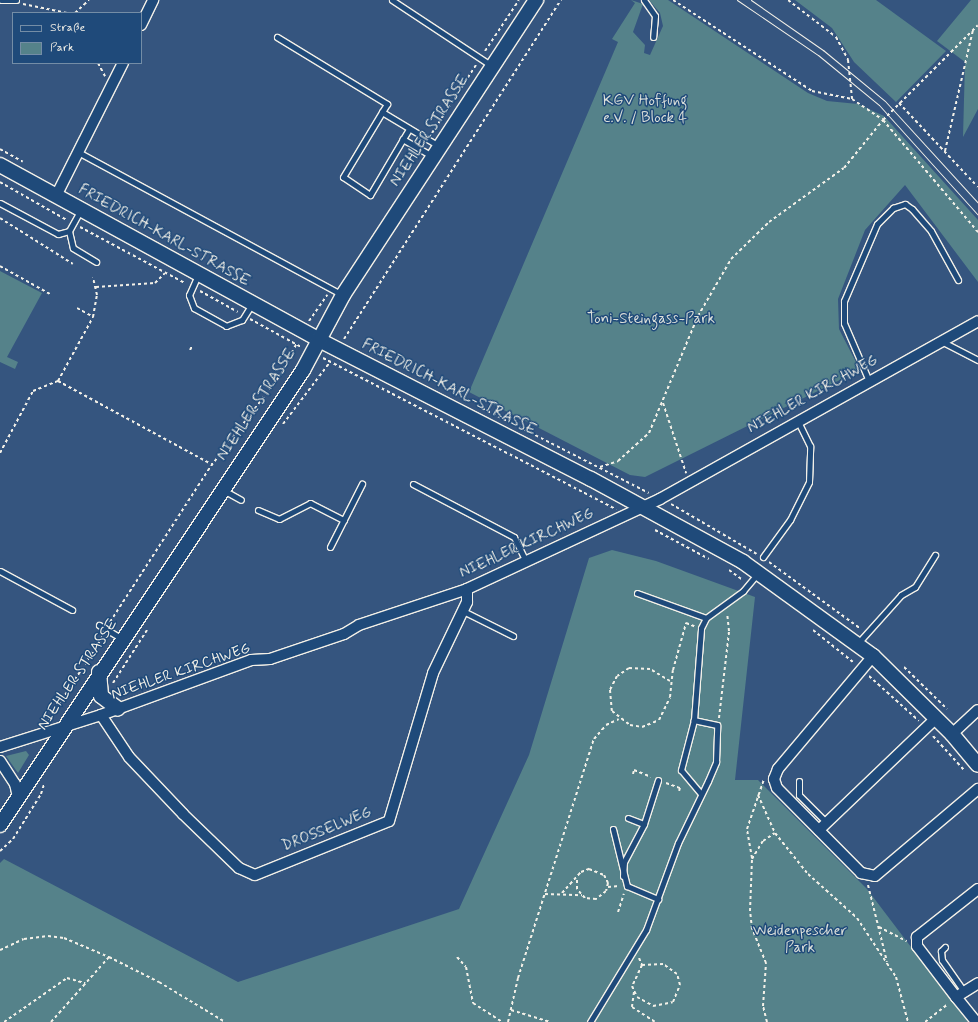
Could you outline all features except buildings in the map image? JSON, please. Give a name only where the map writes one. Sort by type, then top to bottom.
[{"type":"main road","name":"NIEHLER STRASSE","points":[[2,817],[18,797],[99,672],[316,346],[337,292],[437,152],[536,0]]},
{"type":"main road","name":"FRIEDRICH-KARL-STRASSE","points":[[0,165],[302,331],[316,346],[338,350],[643,507],[759,572],[858,644],[872,656],[952,734],[973,770]]},
{"type":"main road","points":[[99,672],[101,696],[118,709]]},
{"type":"street","points":[[142,23],[153,0]]},
{"type":"street","points":[[56,196],[122,64]]},
{"type":"street","name":"NIEHLER KIRCHWEG","points":[[0,747],[62,729],[251,660],[270,659],[344,634],[359,625],[410,606],[467,589],[643,507],[978,321]]},
{"type":"street","name":"DROSSELWEG","points":[[101,715],[129,757],[178,808],[239,868],[255,875],[389,821],[433,673],[463,611],[467,589]]},
{"type":"street","points":[[872,656],[775,775],[777,788],[861,873],[875,876],[978,789]]},
{"type":"street","points":[[952,734],[978,710]]},
{"type":"street","points":[[819,830],[936,718]]},
{"type":"street","points":[[0,761],[15,784],[18,797]]},
{"type":"street","points":[[976,1022],[960,994],[917,946],[917,937],[978,889]]},
{"type":"street","points":[[960,994],[978,983]]},
{"type":"lane","points":[[2,0],[15,1]]},
{"type":"lane","points":[[392,0],[493,67]]},
{"type":"lane","points":[[644,0],[655,16],[653,37]]},
{"type":"lane","points":[[277,37],[386,104],[342,177],[370,195],[409,129]]},
{"type":"lane","points":[[382,112],[428,140],[437,152]]},
{"type":"lane","points":[[402,139],[437,152]]},
{"type":"lane","points":[[78,152],[337,292]]},
{"type":"lane","points":[[0,203],[53,233],[69,231]]},
{"type":"lane","points":[[869,381],[844,323],[844,301],[878,224],[893,208],[905,204],[917,214],[931,231],[958,280]]},
{"type":"lane","points":[[81,210],[69,231],[73,248],[96,262]]},
{"type":"lane","points":[[199,274],[192,287],[190,295],[194,308],[226,326],[245,316],[252,304]]},
{"type":"lane","points":[[940,341],[978,360]]},
{"type":"lane","points":[[763,557],[790,520],[809,482],[810,446],[798,421]]},
{"type":"lane","points":[[330,547],[362,484]]},
{"type":"lane","points":[[413,484],[514,537],[526,562]]},
{"type":"lane","points":[[222,489],[241,500]]},
{"type":"lane","points":[[258,510],[279,519],[310,503],[344,520]]},
{"type":"lane","points":[[858,644],[901,595],[915,587],[935,555]]},
{"type":"lane","points":[[0,571],[72,610]]},
{"type":"lane","points":[[701,794],[681,770],[694,720],[701,628],[706,618],[726,604],[749,584],[759,572]]},
{"type":"lane","points":[[637,592],[706,618]]},
{"type":"lane","points":[[463,611],[513,636]]},
{"type":"lane","points":[[99,626],[122,639]]},
{"type":"lane","points":[[590,1022],[635,952],[701,794],[716,762],[717,725],[694,720]]},
{"type":"lane","points":[[623,876],[624,862],[644,824],[658,780]]},
{"type":"lane","points":[[799,781],[799,795],[827,823]]},
{"type":"lane","points":[[628,818],[644,824]]},
{"type":"lane","points":[[612,829],[623,876],[627,886],[658,899]]},
{"type":"lane","points":[[945,947],[942,951],[942,960],[960,994]]},
{"type":"path","points":[[75,12],[89,0]]},
{"type":"path","points":[[428,140],[519,0]]},
{"type":"path","points":[[330,362],[361,307],[561,0]]},
{"type":"path","points":[[673,0],[812,91],[852,99],[883,120],[978,232]]},
{"type":"path","points":[[788,0],[836,37],[848,60],[852,99]]},
{"type":"path","points":[[15,1],[63,12]]},
{"type":"path","points":[[599,467],[618,461],[649,433],[698,316],[731,259],[769,222],[844,168],[883,120],[978,25]]},
{"type":"path","points":[[945,151],[973,29]]},
{"type":"path","points":[[899,103],[978,187]]},
{"type":"path","points":[[0,182],[296,345],[316,346],[330,362],[627,514]]},
{"type":"path","points":[[0,218],[73,264]]},
{"type":"path","points":[[0,266],[50,294]]},
{"type":"path","points":[[96,287],[155,283],[166,273]]},
{"type":"path","points":[[0,454],[34,391],[58,381],[93,317],[96,287],[93,277]]},
{"type":"path","points":[[42,734],[106,629],[212,465],[281,374],[302,331],[337,292]]},
{"type":"path","points":[[77,308],[93,317]]},
{"type":"path","points":[[190,350],[192,346]]},
{"type":"path","points":[[58,381],[212,465]]},
{"type":"path","points":[[663,402],[689,482]]},
{"type":"path","points":[[647,526],[714,562]]},
{"type":"path","points":[[721,566],[749,584]]},
{"type":"path","points":[[720,711],[729,631],[726,604]]},
{"type":"path","points":[[670,681],[650,669],[629,668],[618,676],[610,690],[609,703],[619,719],[642,727],[658,720],[670,698],[670,681],[686,623],[701,628]]},
{"type":"path","points":[[808,626],[861,669],[973,770]]},
{"type":"path","points":[[508,1022],[545,894],[594,739],[606,725],[619,719]]},
{"type":"path","points":[[760,781],[758,795],[747,829],[752,859],[750,920],[766,962],[763,1006],[767,1022]]},
{"type":"path","points":[[758,795],[775,832],[808,874],[857,918],[888,964],[899,986],[908,1022]]},
{"type":"path","points":[[752,859],[763,841],[775,832]]},
{"type":"path","points":[[562,893],[577,878],[589,869],[600,871],[608,883],[600,898],[589,900],[577,889],[577,878]]},
{"type":"path","points":[[861,873],[879,928],[888,964]]},
{"type":"path","points":[[618,912],[627,886]]},
{"type":"path","points":[[545,894],[562,893],[582,895]]},
{"type":"path","points":[[879,928],[917,946]]},
{"type":"path","points":[[0,950],[24,939],[48,936],[64,938],[159,982],[225,1022]]},
{"type":"path","points":[[635,952],[642,965]]},
{"type":"path","points":[[456,957],[466,967],[470,998],[484,1011],[502,1022]]},
{"type":"path","points":[[51,1022],[109,958]]},
{"type":"path","points":[[634,992],[641,1001],[658,1007],[672,1002],[679,991],[680,980],[670,968],[654,962],[642,965],[633,980],[634,992],[632,1007],[655,1022]]},
{"type":"path","points":[[4,1022],[67,978],[85,983]]},
{"type":"path","points":[[925,1022],[960,994]]},
{"type":"path","points":[[511,1010],[550,1022]]},
{"type":"green space","name":"Toni-Steingass-Park","points":[[631,0],[643,4],[633,32],[645,45],[644,53],[650,55],[663,26],[660,13],[649,0],[668,0],[808,93],[827,101],[858,104],[884,116],[978,220],[978,282],[905,185],[865,230],[838,299],[839,329],[860,370],[645,477],[630,475],[469,392],[618,42],[612,39],[635,3]]},
{"type":"green space","points":[[795,0],[876,0],[946,51],[896,102],[854,62],[832,28]]},
{"type":"green space","points":[[971,0],[978,0],[978,109],[963,137],[965,62],[937,41]]},
{"type":"green space","points":[[0,271],[42,293],[7,357],[18,362],[15,369],[0,362]]},
{"type":"green space","name":"Weidenpescher Park","points":[[612,550],[656,561],[755,597],[735,780],[758,780],[867,889],[968,1022],[0,1022],[0,863],[4,859],[238,982],[459,909],[529,755],[589,558]]},
{"type":"green space","points":[[26,751],[29,755],[18,773],[6,756]]},
{"type":"tram line","points":[[737,0],[818,55],[879,105],[978,215]]},
{"type":"tram line","points":[[751,0],[823,50],[885,101],[978,203]]},
{"type":"park label","name":"KGV Hoffung e.V. / Block 4","points":[[645,110]]}]
